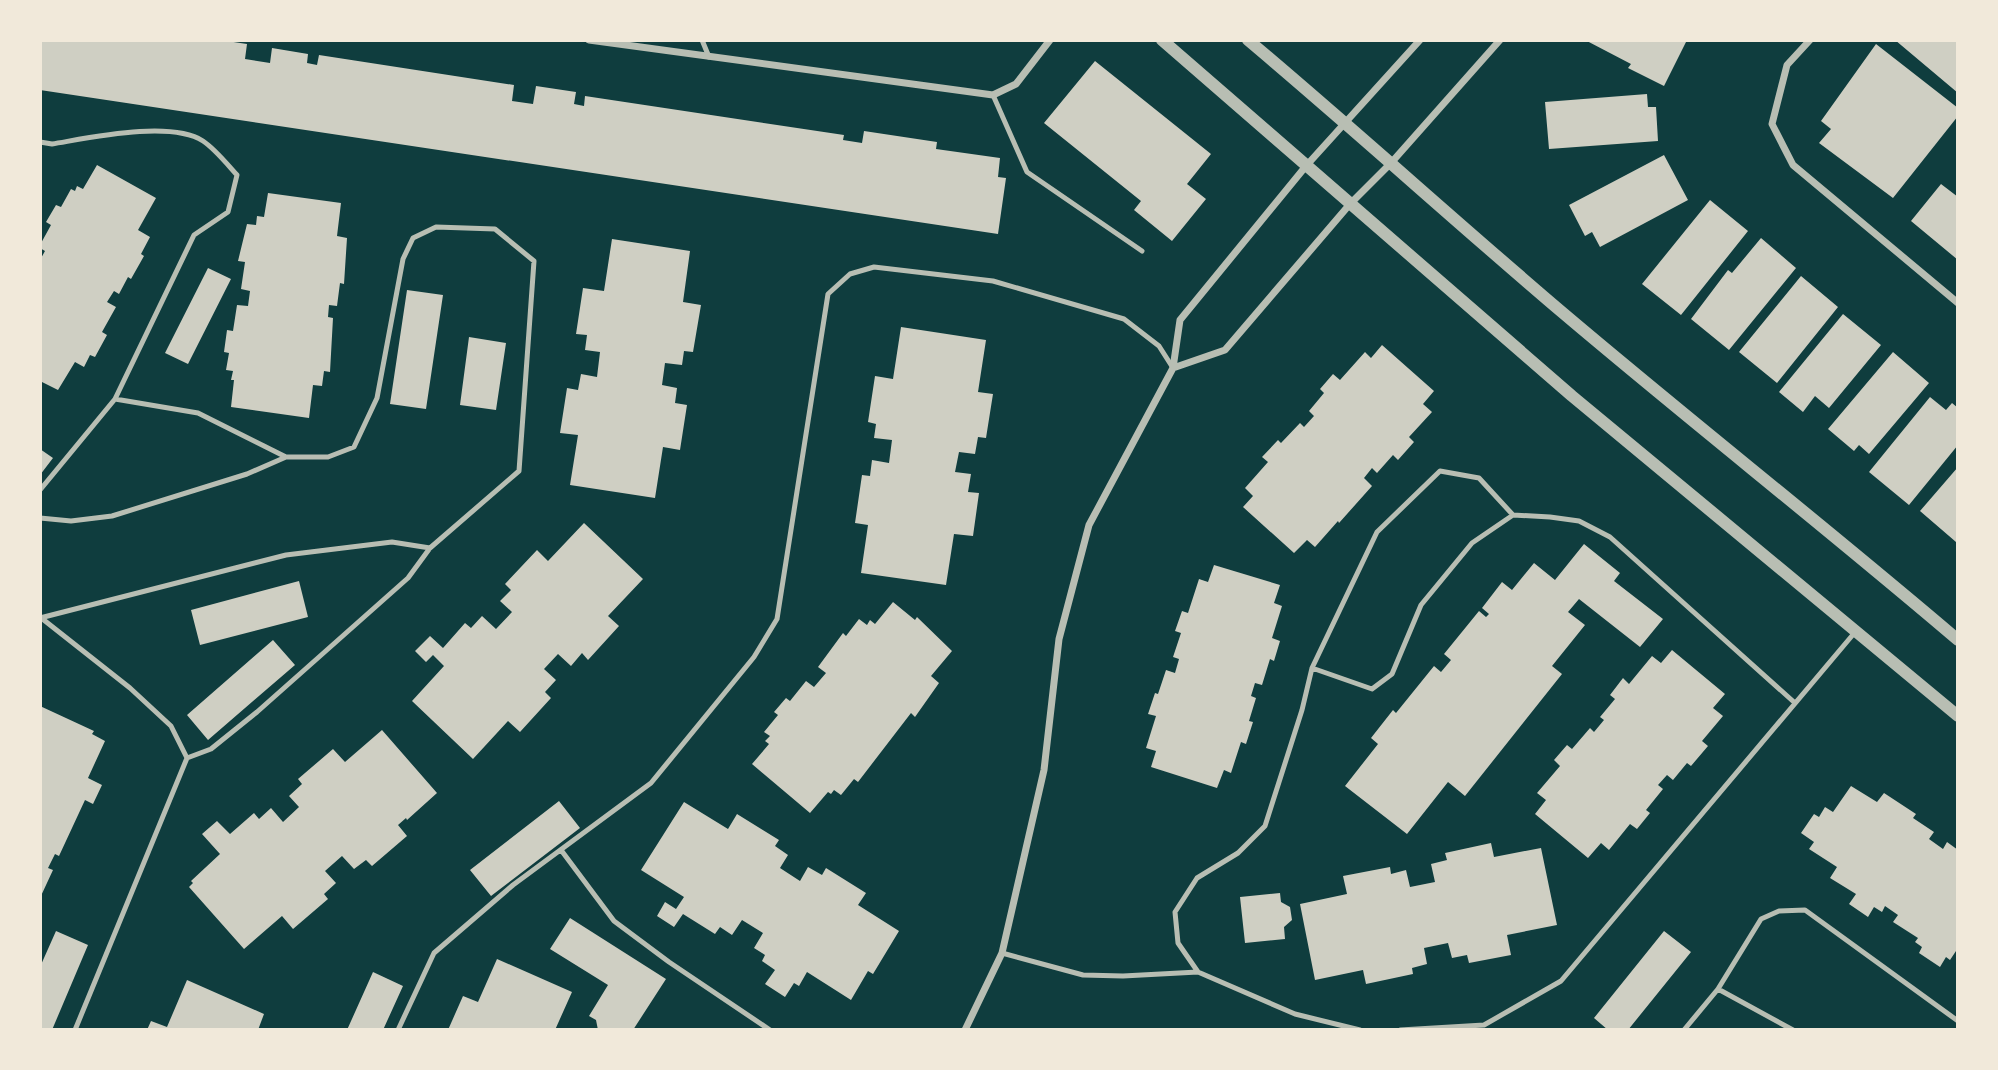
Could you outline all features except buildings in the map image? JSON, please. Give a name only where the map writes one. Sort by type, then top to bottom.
[{"type":"street","points":[[589,40],[993,95],[1016,84],[1050,40]]},
{"type":"street","points":[[1162,40],[1572,396],[1958,716]]},
{"type":"street","points":[[1248,40],[1563,313],[1958,640]]},
{"type":"street","points":[[965,1030],[1002,953],[1044,770],[1059,639],[1089,525],[1173,368],[1180,320],[1306,166],[1420,40]]},
{"type":"street","points":[[1173,368],[1225,350],[1350,204],[1391,163],[1500,40]]},
{"type":"street","points":[[1810,40],[1787,65],[1772,124],[1793,165],[1958,303]]},
{"type":"lane","points":[[702,40],[709,58]]},
{"type":"lane","points":[[993,95],[1027,173],[1142,251]]},
{"type":"lane","points":[[40,142],[52,144],[126,132],[177,133],[202,140],[237,175],[228,212],[194,235],[115,400],[40,490]]},
{"type":"lane","points":[[40,517],[71,521],[112,516],[247,474],[286,457],[328,457],[354,447],[377,398],[403,259],[413,238],[436,227],[495,229],[534,261],[519,471],[430,548],[408,579],[257,712],[211,749],[187,758],[75,1030]]},
{"type":"lane","points":[[398,1030],[434,953],[513,885],[652,783],[754,657],[777,619],[828,294],[850,274],[874,267],[993,281],[1124,319],[1159,346],[1173,368]]},
{"type":"lane","points":[[115,400],[198,413],[286,457]]},
{"type":"lane","points":[[1198,972],[1178,943],[1175,912],[1197,878],[1238,853],[1265,826],[1303,710],[1312,668],[1377,532],[1440,471],[1479,478],[1513,515]]},
{"type":"lane","points":[[1312,668],[1372,689],[1392,674],[1421,605],[1472,543],[1513,515],[1550,517],[1579,521],[1611,537],[1795,703]]},
{"type":"lane","points":[[41,617],[286,555],[392,542],[430,548]]},
{"type":"lane","points":[[41,617],[130,688],[171,726],[187,758]]},
{"type":"lane","points":[[1400,1030],[1484,1025],[1561,981],[1856,631]]},
{"type":"lane","points":[[561,850],[614,921],[669,962],[770,1030]]},
{"type":"lane","points":[[1684,1030],[1718,989],[1761,919],[1779,911],[1805,910],[1958,1021]]},
{"type":"lane","points":[[1002,953],[1083,975],[1198,972],[1295,1014],[1360,1030]]},
{"type":"lane","points":[[1718,989],[1793,1030]]}]
